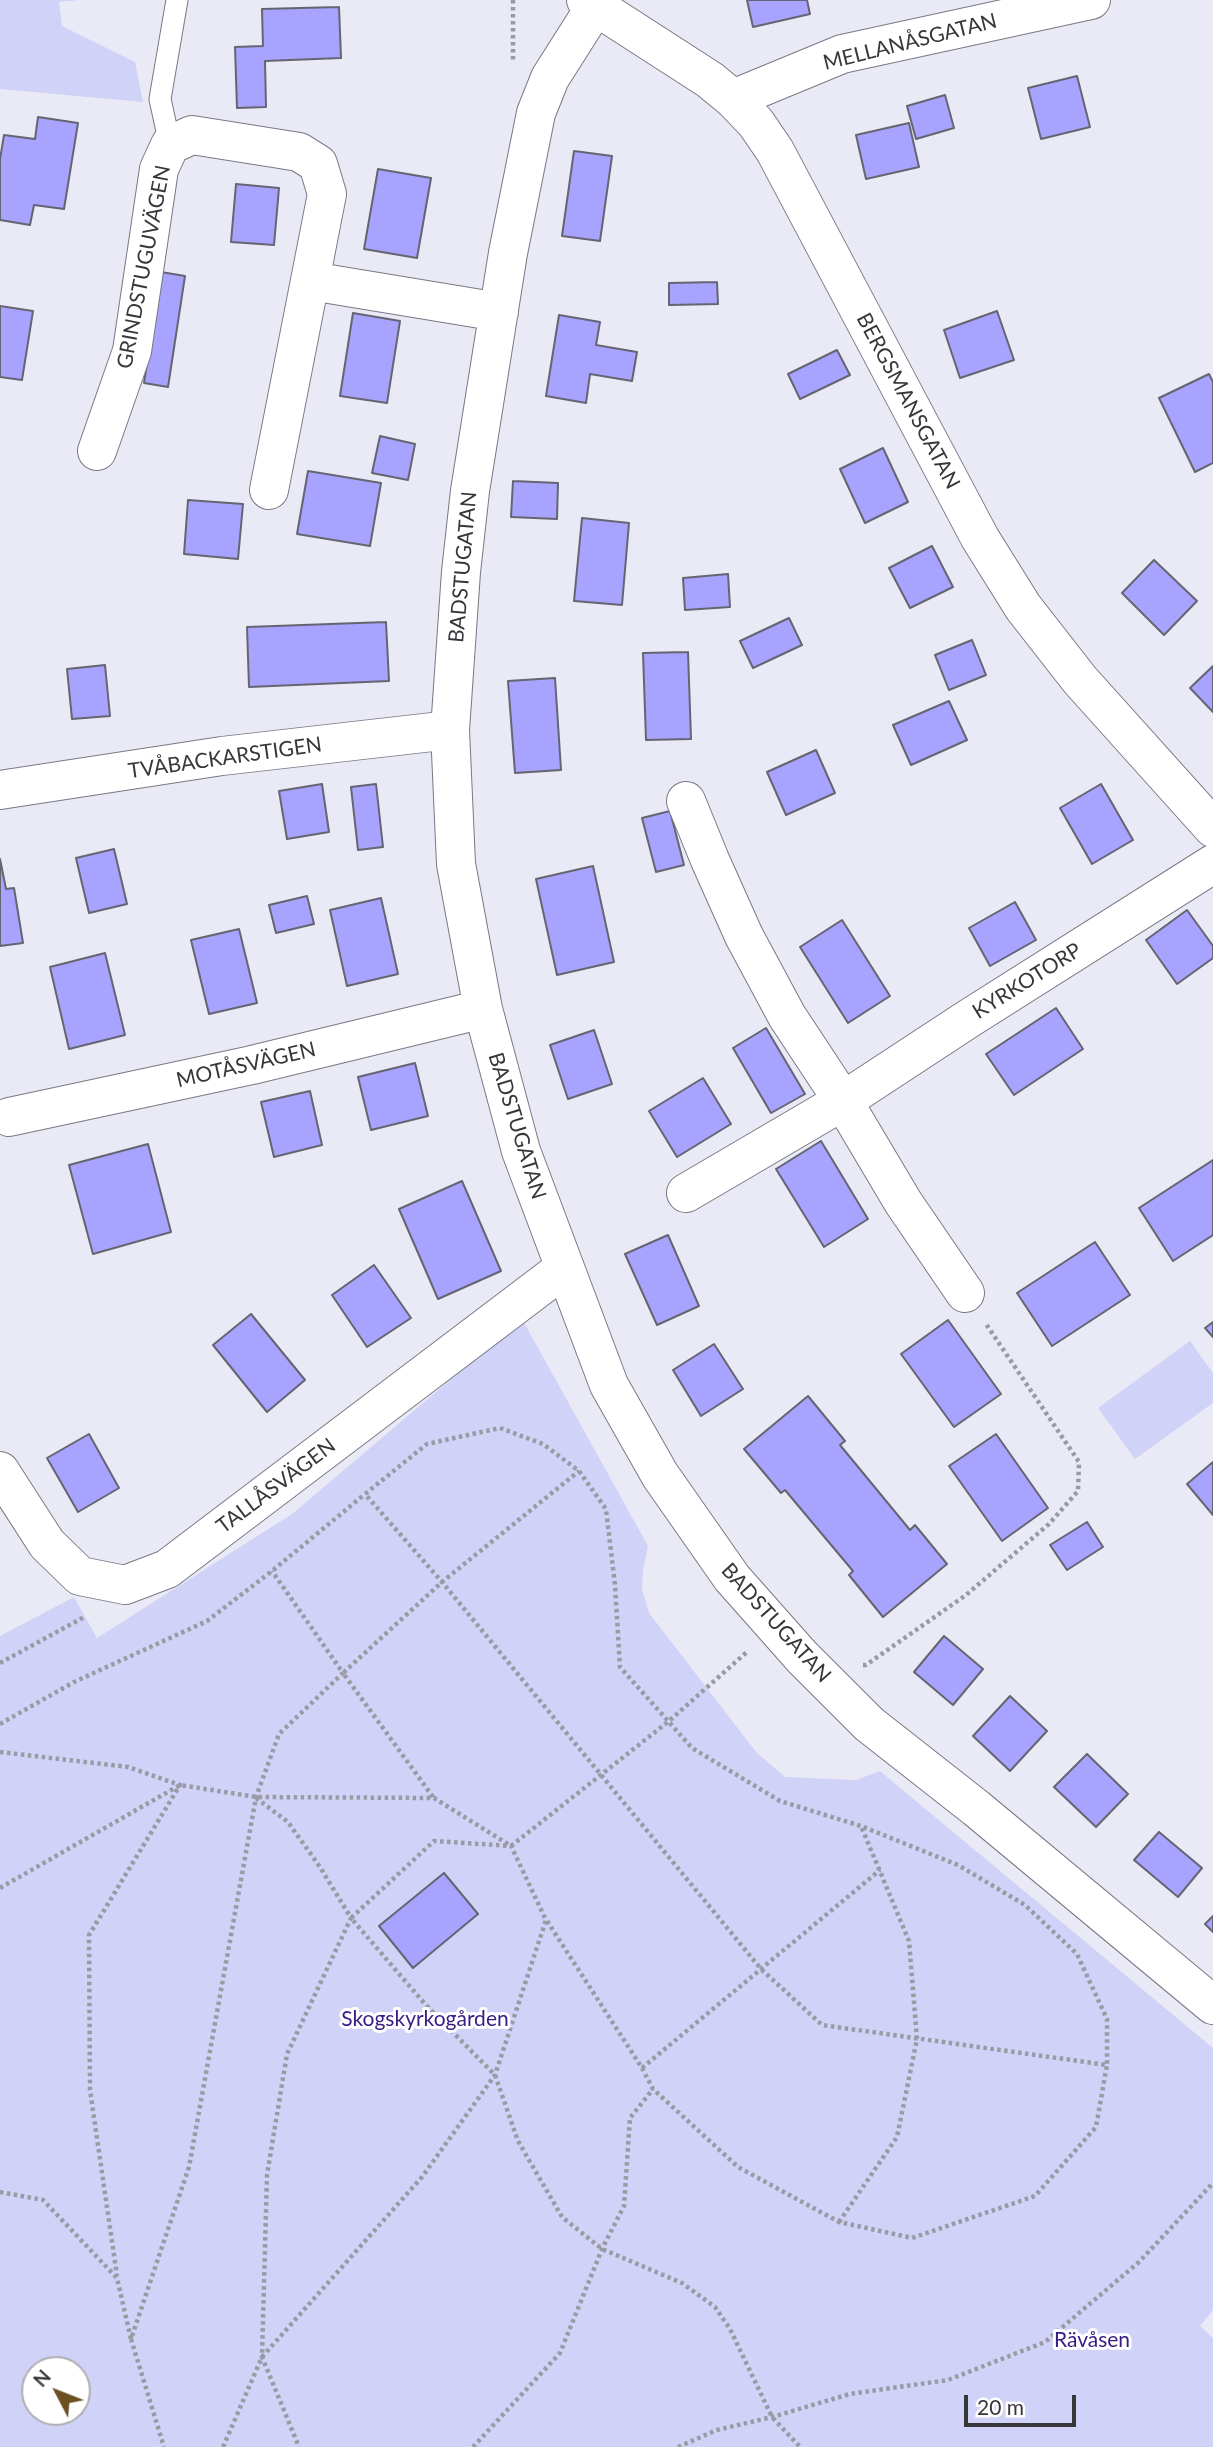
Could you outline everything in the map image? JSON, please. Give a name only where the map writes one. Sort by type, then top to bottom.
[{"type":"street","name":"MELLANÅSGATAN","points":[[733,99],[842,54],[1091,0]]},
{"type":"street","name":"BERGSMANSGATAN","points":[[590,3],[710,80],[756,123],[775,151],[980,538],[1023,607],[1080,680],[1213,828]]},
{"type":"street","name":"BADSTUGATAN","points":[[590,3],[550,78],[537,113],[508,253],[470,491],[461,572],[450,730],[456,864],[483,1009],[521,1151],[563,1269],[609,1385],[660,1475],[732,1577],[869,1724],[976,1808],[1213,2005]]},
{"type":"street","name":"GRINDSTUGUVÄGEN","points":[[97,452],[132,351],[159,169],[170,145],[192,135],[299,152],[318,164],[327,194],[269,490]]},
{"type":"street","points":[[311,281],[499,312]]},
{"type":"street","name":"TVÅBACKARSTIGEN","points":[[0,790],[222,756],[450,730]]},
{"type":"street","points":[[687,801],[744,936],[788,1016],[903,1202],[965,1293]]},
{"type":"street","name":"KYRKOTORP","points":[[686,1193],[843,1101],[1213,863]]},
{"type":"street","name":"MOTÅSVÄGEN","points":[[9,1117],[252,1065],[483,1009]]},
{"type":"street","name":"TALLÅSVÄGEN","points":[[0,1471],[47,1544],[80,1576],[124,1585],[167,1569],[563,1269]]},
{"type":"lane","points":[[170,145],[160,99],[177,0]]},
{"type":"path","points":[[512,73],[513,0]]},
{"type":"path","points":[[822,1676],[840,1659],[866,1665],[966,1595],[1049,1524],[1078,1491],[1079,1462],[965,1293]]},
{"type":"path","points":[[0,1724],[74,1682],[207,1621],[427,1444],[500,1428],[543,1444],[579,1471],[606,1509],[615,1585],[620,1667],[692,1748],[780,1801],[861,1826],[969,1871],[1024,1905],[1077,1954],[1107,2019],[1107,2065],[1096,2127],[1035,2196],[912,2238],[839,2222],[738,2167],[653,2089],[546,1920],[511,1846],[434,1798],[272,1571]]},
{"type":"path","points":[[131,2339],[189,2167],[256,1797],[279,1734],[442,1582],[579,1471]]},
{"type":"path","points":[[365,1494],[442,1582],[761,1969],[822,2025],[1107,2065]]},
{"type":"path","points":[[0,1663],[97,1611],[106,1581]]},
{"type":"path","points":[[299,2447],[262,2357],[268,2175],[287,2054],[351,1918],[434,1841],[511,1846],[668,1721],[751,1648]]},
{"type":"path","points":[[0,1752],[128,1767],[180,1784],[256,1797],[434,1798]]},
{"type":"path","points":[[0,1888],[180,1784]]},
{"type":"path","points":[[164,2447],[131,2339],[117,2278],[90,2090],[89,1935],[180,1784]]},
{"type":"path","points":[[256,1797],[288,1822],[351,1918],[425,2004],[495,2075],[518,2141],[562,2217],[602,2249],[634,2260],[682,2283],[715,2307],[730,2329],[772,2417],[800,2447]]},
{"type":"path","points":[[839,2222],[897,2137],[917,2039],[909,1941],[861,1826]]},
{"type":"path","points":[[642,2068],[880,1870]]},
{"type":"path","points":[[223,2447],[262,2357],[422,2177],[495,2075],[546,1920]]},
{"type":"path","points":[[473,2447],[560,2353],[602,2249],[624,2206],[631,2118],[653,2089]]},
{"type":"path","points":[[678,2447],[716,2430],[850,2394],[948,2380],[1045,2342],[1139,2262],[1213,2183]]},
{"type":"path","points":[[0,2192],[43,2200],[117,2278]]},
{"type":"green space","points":[[0,0],[80,0],[59,2],[62,26],[135,62],[143,102],[0,89]]},
{"type":"green space","name":"Skogskyrkogården","points":[[522,1319],[648,1546],[642,1589],[649,1613],[757,1753],[785,1777],[856,1780],[880,1771],[1213,2048],[1213,2310],[1200,2326],[1213,2338],[1213,2447],[0,2447],[0,1636],[74,1597],[97,1638],[292,1514]]},
{"type":"green space","points":[[1190,1341],[1213,1373],[1213,1403],[1135,1459],[1098,1408]]},
{"type":"building","points":[[747,0],[807,0],[810,14],[753,27]]},
{"type":"building","points":[[339,7],[341,58],[265,61],[266,107],[237,108],[235,47],[263,46],[262,9]]},
{"type":"building","points":[[1077,76],[1090,127],[1041,139],[1028,88]]},
{"type":"building","points":[[945,95],[954,128],[916,139],[907,106]]},
{"type":"building","points":[[38,117],[78,123],[64,209],[34,205],[30,225],[0,220],[0,159],[4,135],[35,139]]},
{"type":"building","points":[[909,123],[919,167],[866,179],[856,135]]},
{"type":"building","points":[[574,151],[612,156],[600,241],[562,236]]},
{"type":"building","points":[[378,169],[431,178],[417,258],[364,249]]},
{"type":"building","points":[[236,184],[279,188],[274,245],[231,242]]},
{"type":"building","points":[[161,272],[185,276],[168,387],[144,383]]},
{"type":"building","points":[[717,282],[718,304],[669,305],[669,283]]},
{"type":"building","points":[[0,306],[33,311],[22,380],[0,377]]},
{"type":"building","points":[[997,311],[1014,360],[960,378],[944,330]]},
{"type":"building","points":[[353,313],[400,321],[387,403],[340,396]]},
{"type":"building","points":[[559,315],[600,322],[596,345],[637,352],[632,381],[590,374],[586,403],[546,396]]},
{"type":"building","points":[[837,350],[850,375],[800,399],[788,374]]},
{"type":"building","points":[[1209,374],[1213,382],[1213,463],[1195,472],[1159,398]]},
{"type":"building","points":[[380,436],[415,444],[408,480],[372,473]]},
{"type":"building","points":[[883,448],[908,502],[865,523],[840,469]]},
{"type":"building","points":[[308,471],[381,483],[370,546],[297,534]]},
{"type":"building","points":[[513,481],[558,483],[557,519],[511,517]]},
{"type":"building","points":[[188,500],[243,504],[238,559],[184,554]]},
{"type":"building","points":[[582,518],[629,523],[622,605],[574,601]]},
{"type":"building","points":[[932,546],[953,587],[910,608],[889,568]]},
{"type":"building","points":[[1154,560],[1197,601],[1164,635],[1122,593]]},
{"type":"building","points":[[728,574],[730,607],[685,610],[683,578]]},
{"type":"building","points":[[789,618],[802,645],[753,668],[740,641]]},
{"type":"building","points":[[386,622],[389,681],[249,687],[247,627]]},
{"type":"building","points":[[972,640],[986,675],[949,690],[935,655]]},
{"type":"building","points":[[688,652],[691,739],[646,740],[643,653]]},
{"type":"building","points":[[105,665],[110,716],[72,719],[67,669]]},
{"type":"building","points":[[1213,666],[1213,712],[1190,688]]},
{"type":"building","points":[[555,678],[561,770],[515,773],[508,681]]},
{"type":"building","points":[[949,701],[967,740],[911,765],[893,725]]},
{"type":"building","points":[[816,750],[835,793],[786,815],[767,772]]},
{"type":"building","points":[[322,784],[329,832],[287,839],[279,791]]},
{"type":"building","points":[[376,784],[383,847],[358,850],[351,787]]},
{"type":"building","points":[[1101,784],[1133,840],[1092,864],[1060,808]]},
{"type":"building","points":[[670,811],[684,865],[656,872],[642,818]]},
{"type":"building","points":[[114,849],[127,904],[89,913],[76,858]]},
{"type":"building","points":[[0,859],[6,889],[14,888],[23,943],[0,946]]},
{"type":"building","points":[[593,866],[614,962],[557,975],[536,879]]},
{"type":"building","points":[[307,896],[314,924],[276,933],[269,905]]},
{"type":"building","points":[[381,898],[398,974],[347,986],[330,910]]},
{"type":"building","points":[[1015,902],[1036,940],[990,966],[969,928]]},
{"type":"building","points":[[1187,910],[1213,946],[1213,958],[1177,984],[1146,940]]},
{"type":"building","points":[[842,920],[890,996],[848,1023],[800,947]]},
{"type":"building","points":[[239,929],[257,1003],[209,1014],[191,940]]},
{"type":"building","points":[[105,953],[125,1035],[69,1049],[50,967]]},
{"type":"building","points":[[1056,1008],[1083,1049],[1014,1095],[986,1054]]},
{"type":"building","points":[[766,1028],[805,1094],[771,1113],[733,1048]]},
{"type":"building","points":[[594,1030],[612,1084],[568,1099],[550,1045]]},
{"type":"building","points":[[415,1063],[428,1116],[371,1130],[358,1077]]},
{"type":"building","points":[[703,1078],[731,1124],[677,1157],[649,1111]]},
{"type":"building","points":[[310,1091],[322,1145],[274,1157],[261,1102]]},
{"type":"building","points":[[821,1141],[868,1219],[824,1247],[776,1169]]},
{"type":"building","points":[[148,1144],[171,1232],[93,1254],[69,1165]]},
{"type":"building","points":[[1213,1160],[1213,1235],[1173,1261],[1139,1208]]},
{"type":"building","points":[[462,1181],[501,1271],[438,1299],[399,1209]]},
{"type":"building","points":[[668,1235],[699,1306],[657,1325],[625,1254]]},
{"type":"building","points":[[1095,1242],[1130,1295],[1052,1346],[1017,1293]]},
{"type":"building","points":[[374,1265],[411,1318],[367,1347],[332,1295]]},
{"type":"building","points":[[251,1314],[305,1380],[267,1412],[213,1345]]},
{"type":"building","points":[[948,1320],[1001,1394],[954,1427],[901,1354]]},
{"type":"building","points":[[1213,1322],[1213,1337],[1205,1328]]},
{"type":"building","points":[[714,1344],[743,1389],[701,1416],[673,1370]]},
{"type":"building","points":[[808,1396],[845,1441],[840,1445],[910,1530],[915,1525],[947,1564],[883,1617],[849,1575],[853,1571],[785,1490],[781,1493],[744,1449]]},
{"type":"building","points":[[89,1434],[119,1488],[78,1512],[47,1458]]},
{"type":"building","points":[[996,1434],[1048,1508],[1002,1541],[949,1466]]},
{"type":"building","points":[[1213,1462],[1213,1515],[1187,1484]]},
{"type":"building","points":[[1087,1522],[1103,1547],[1067,1570],[1050,1545]]},
{"type":"building","points":[[944,1636],[983,1669],[953,1705],[914,1672]]},
{"type":"building","points":[[1010,1696],[1047,1731],[1010,1771],[973,1736]]},
{"type":"building","points":[[1087,1754],[1128,1794],[1096,1827],[1054,1787]]},
{"type":"building","points":[[1159,1832],[1202,1868],[1178,1897],[1134,1860]]},
{"type":"building","points":[[444,1873],[478,1914],[413,1968],[379,1926]]},
{"type":"building","points":[[1213,1916],[1213,1932],[1205,1924]]},
{"type":"park label","name":"Rävåsen","points":[[1092,2340]]}]
